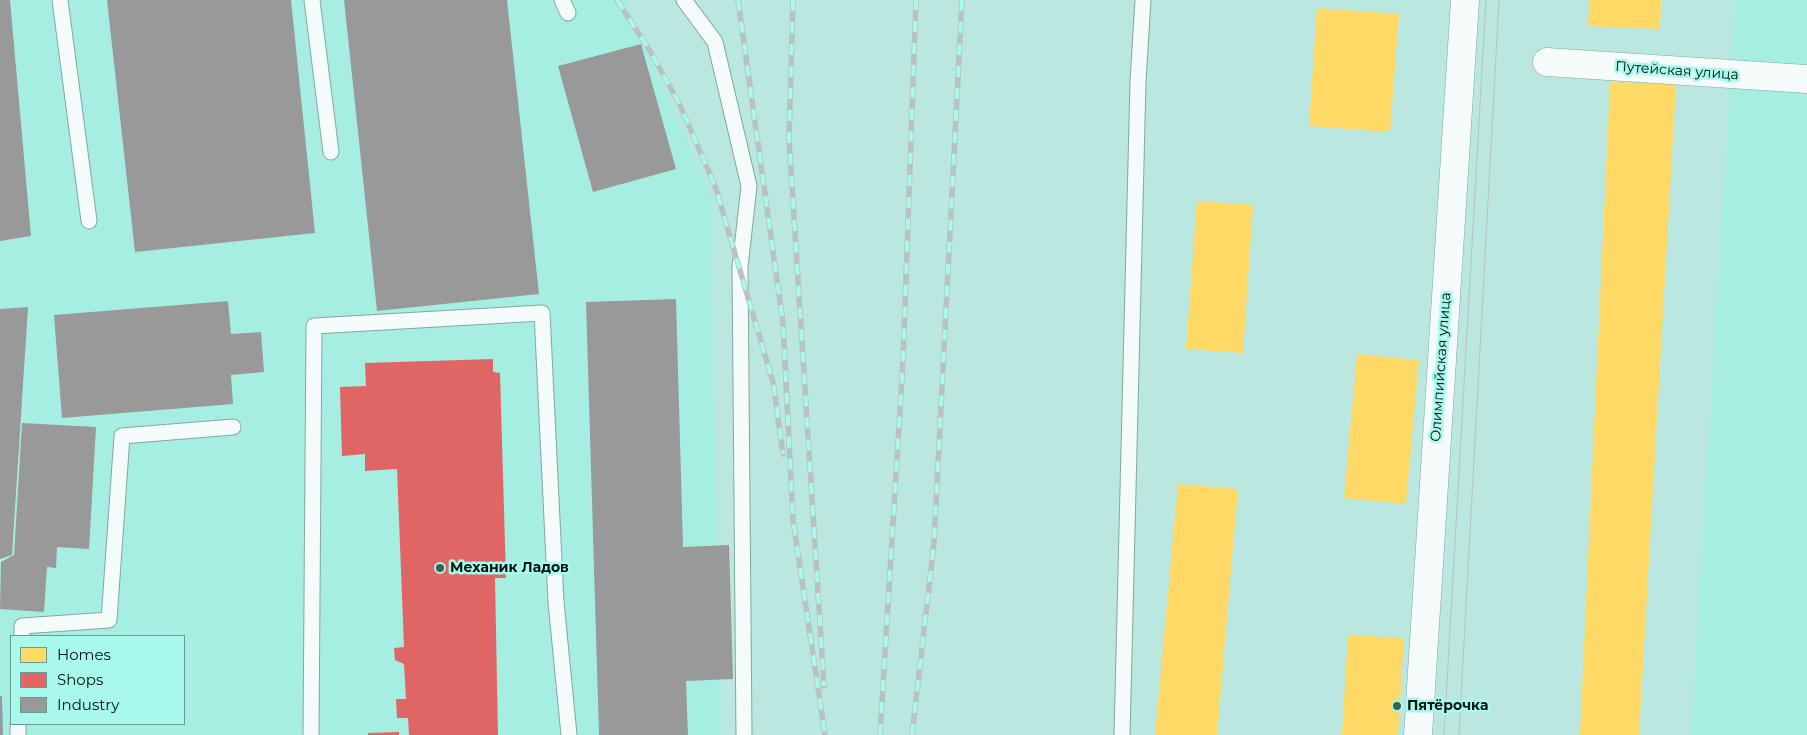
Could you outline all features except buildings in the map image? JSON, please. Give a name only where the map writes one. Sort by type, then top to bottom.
[{"type":"street","name":"Олимпийская улица","points":[[1418,735],[1465,0]]},
{"type":"street","name":"Путейская улица","points":[[1546,62],[1807,79]]},
{"type":"lane","points":[[60,0],[90,221]]},
{"type":"lane","points":[[312,0],[331,152]]},
{"type":"lane","points":[[684,0],[715,42],[750,186],[740,267],[744,735]]},
{"type":"lane","points":[[1122,735],[1138,81],[1143,0]]},
{"type":"lane","points":[[311,735],[314,326],[542,313],[556,602],[569,735]]},
{"type":"lane","points":[[22,635],[22,626],[109,620],[122,436],[233,427]]},
{"type":"shaded area","points":[[0,0],[625,0],[713,201],[712,304],[721,735],[0,735]]},
{"type":"shaded area","points":[[1735,0],[1807,0],[1807,735],[1691,735]]},
{"type":"tram line","points":[[1444,735],[1486,0]]},
{"type":"tram line","points":[[1459,735],[1499,0]]},
{"type":"railway","points":[[617,0],[650,51],[680,105],[715,186],[773,382],[783,454]]},
{"type":"railway","points":[[738,0],[783,323],[793,520],[825,735]]},
{"type":"railway","points":[[793,0],[789,139],[824,686]]},
{"type":"railway","points":[[880,735],[903,361],[916,0]]},
{"type":"railway","points":[[912,735],[934,543],[962,0]]},
{"type":"place","name":"Механик Ладов","points":[[440,568]]},
{"type":"place","name":"Пятёрочка","points":[[1397,706]]}]
